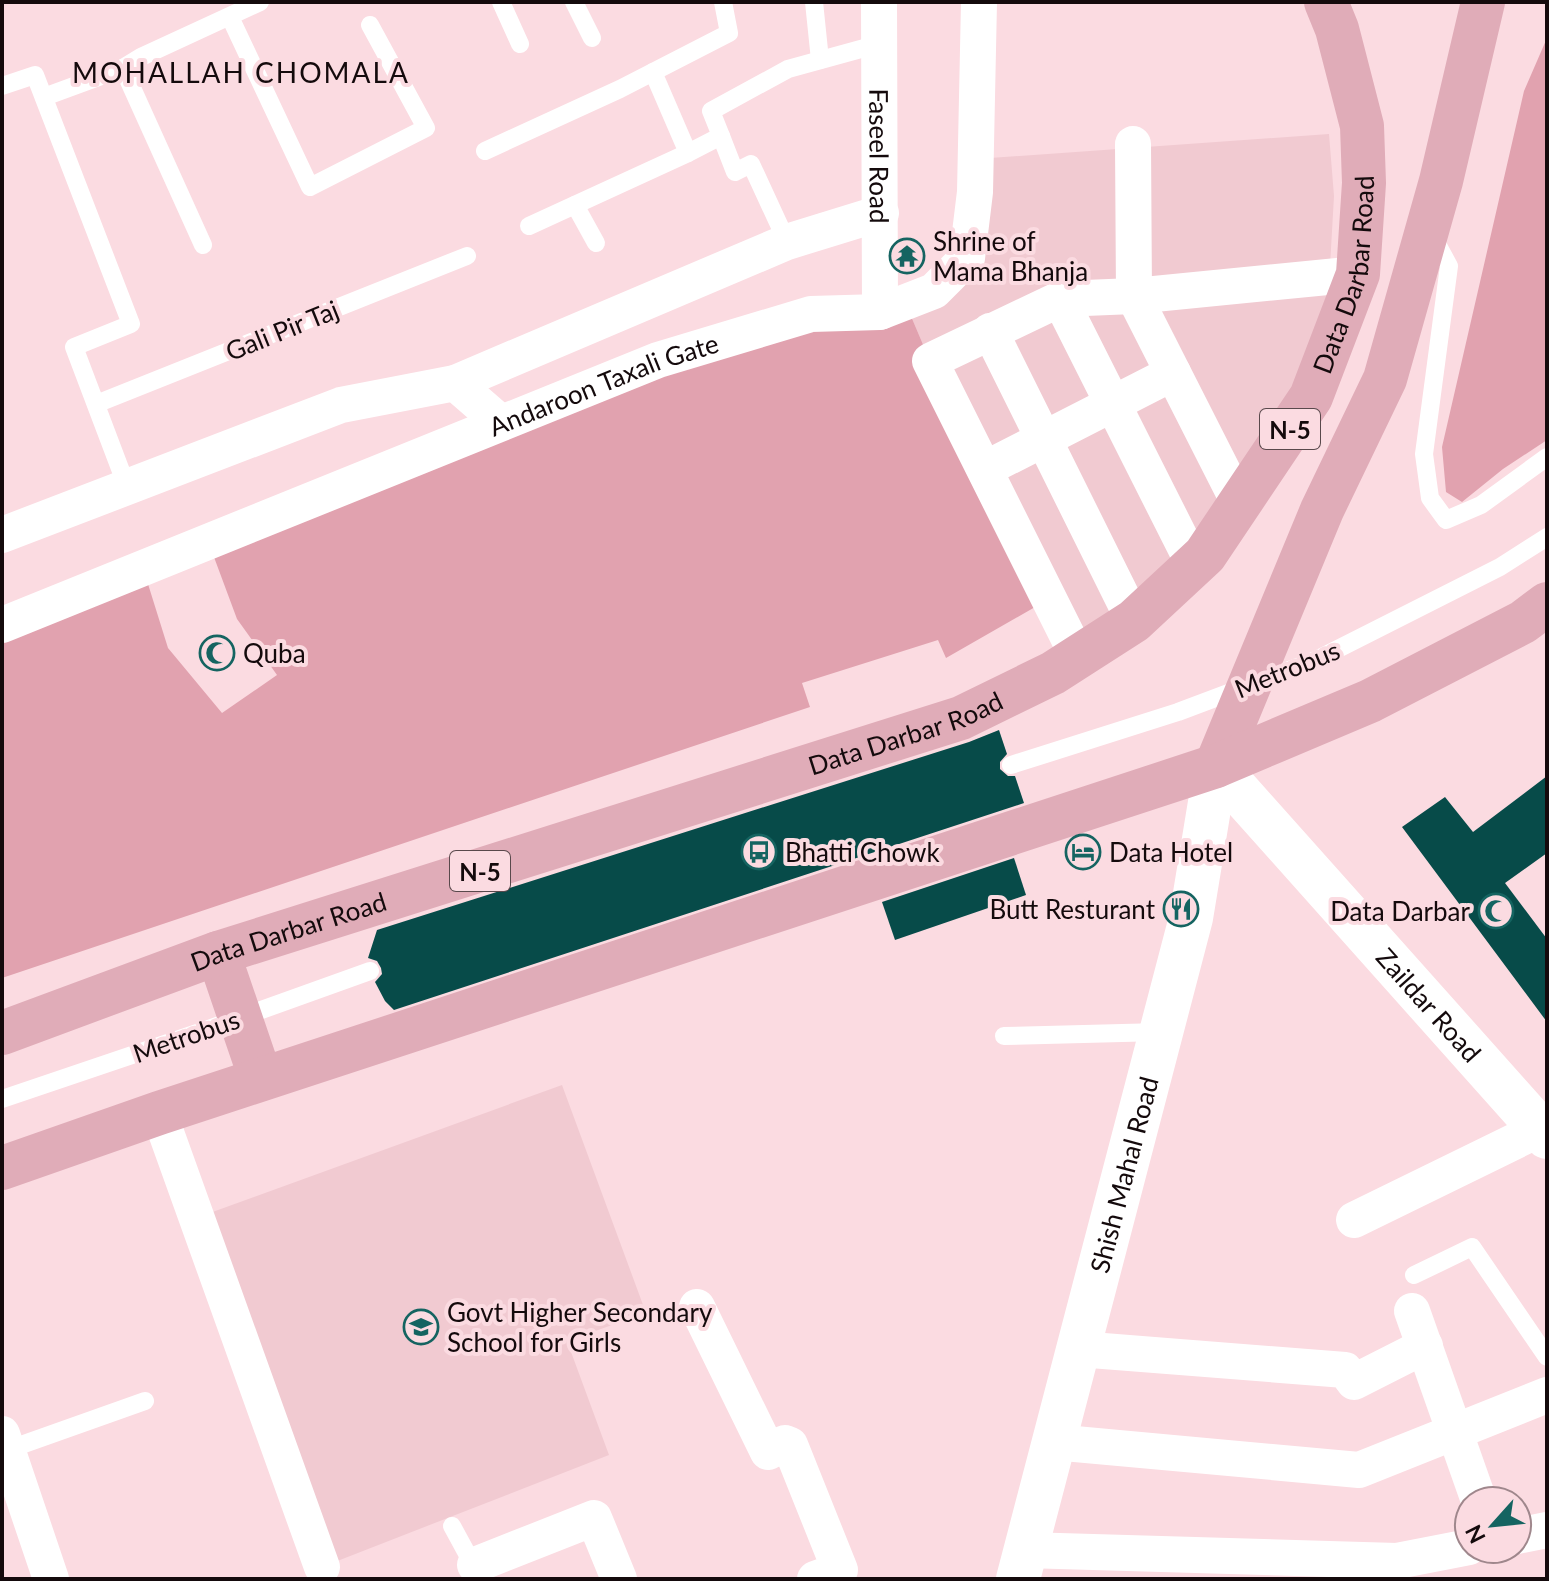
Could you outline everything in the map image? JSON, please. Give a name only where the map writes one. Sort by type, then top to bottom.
[{"type":"main road","name":"Data Darbar Road","points":[[2,1033],[218,953],[961,718],[1053,673],[1134,621],[1205,555],[1311,397],[1358,274],[1364,183],[1362,126],[1337,29],[1326,2]]},
{"type":"main road","points":[[1216,766],[1322,510],[1385,379],[1428,227],[1483,2]]},
{"type":"main road","points":[[2,1168],[261,1079],[1216,766],[1370,701],[1523,622],[1547,604]]},
{"type":"main road","points":[[218,953],[261,1079]]},
{"type":"street","name":"Faseel Road","points":[[879,2],[880,312]]},
{"type":"street","name":"Andaroon Taxali Gate","points":[[2,625],[658,360],[811,314],[880,312],[934,291],[967,258],[975,192],[979,2]]},
{"type":"street","points":[[1133,144],[1134,296],[1240,505]]},
{"type":"street","points":[[6,524],[127,487],[341,405],[455,383],[787,242],[881,213]]},
{"type":"street","points":[[1078,657],[930,361],[1060,299],[1134,296],[1358,274]]},
{"type":"street","points":[[1060,299],[1194,565]]},
{"type":"street","points":[[990,331],[1134,621]]},
{"type":"street","points":[[985,469],[1173,373]]},
{"type":"street","points":[[455,383],[501,423]]},
{"type":"street","name":"Shish Mahal Road","points":[[1022,1564],[1191,918],[1216,766]]},
{"type":"street","name":"Zaildar Road","points":[[1216,766],[1544,1133]]},
{"type":"street","points":[[159,1113],[322,1567]]},
{"type":"street","points":[[1354,1220],[1544,1133]]},
{"type":"street","points":[[697,1307],[768,1452],[785,1443],[790,1445],[840,1570],[815,1579]]},
{"type":"street","points":[[1412,1311],[1474,1485]]},
{"type":"street","points":[[1078,1349],[1345,1370],[1354,1382],[1425,1346]]},
{"type":"street","points":[[1053,1442],[1359,1470],[1547,1395]]},
{"type":"street","points":[[5,1442],[15,1512],[51,1579]]},
{"type":"street","points":[[477,1572],[594,1518],[619,1579]]},
{"type":"street","points":[[1022,1564],[1397,1561],[1413,1569],[1453,1553]]},
{"type":"lane","points":[[44,97],[123,68],[260,2]]},
{"type":"lane","points":[[501,2],[520,44]]},
{"type":"lane","points":[[574,2],[592,38]]},
{"type":"lane","points":[[485,151],[729,33],[723,2]]},
{"type":"lane","points":[[814,2],[820,60]]},
{"type":"lane","points":[[230,17],[310,187],[426,128],[370,25]]},
{"type":"lane","points":[[787,242],[751,164],[735,172],[711,111],[788,69],[879,44]]},
{"type":"lane","points":[[123,68],[203,245]]},
{"type":"lane","points":[[653,72],[688,153]]},
{"type":"lane","points":[[2,86],[35,75],[131,324],[74,347],[127,487]]},
{"type":"lane","points":[[529,226],[721,136]]},
{"type":"lane","points":[[575,205],[596,243]]},
{"type":"lane","points":[[1428,227],[1449,266],[1424,454],[1430,498],[1446,520],[1481,505],[1547,457]]},
{"type":"lane","name":"Gali Pir Taj","points":[[96,404],[467,256]]},
{"type":"lane","name":"Metrobus","points":[[1011,765],[1178,712],[1316,660],[1500,567],[1547,537]]},
{"type":"lane","name":"Metrobus","points":[[2,1099],[370,971]]},
{"type":"lane","points":[[1004,1036],[1161,1032]]},
{"type":"lane","points":[[1414,1275],[1472,1247],[1547,1357]]},
{"type":"lane","points":[[5,1442],[145,1401]]},
{"type":"lane","points":[[452,1526],[477,1572]]},
{"type":"shaded area","points":[[1547,38],[1547,440],[1503,469],[1462,502],[1446,492],[1442,447],[1524,91]]},
{"type":"shaded area","points":[[1329,134],[1334,196],[1327,319],[1254,485],[1078,657],[930,361],[905,302],[968,246],[976,159]]},
{"type":"shaded area","points":[[905,302],[930,361],[1049,599],[946,658],[938,640],[802,683],[810,707],[2,978],[2,625],[143,568],[168,648],[222,713],[277,675],[237,619],[208,541],[659,360]]},
{"type":"shaded area","name":"Govt Higher Secondary School for Girls","points":[[562,1085],[646,1313],[567,1341],[609,1455],[322,1567],[196,1218]]},
{"type":"building","name":"Bhatti Chowk","points":[[999,730],[1007,754],[1000,762],[1000,769],[1008,776],[1015,776],[1024,803],[394,1010],[375,982],[382,974],[381,968],[377,961],[368,958],[377,930]]},
{"type":"building","name":"Data Darbar","points":[[1547,776],[1547,853],[1505,883],[1547,939],[1547,1022],[1402,827],[1445,797],[1473,832]]},
{"type":"building","points":[[1014,858],[1026,895],[895,940],[882,902]]},
{"type":"place","name":"Shrine of Mama Bhanja","points":[[907,256]]},
{"type":"place","name":"Quba","points":[[217,653]]},
{"type":"place","name":"Bhatti Chowk","points":[[759,852]]},
{"type":"place","name":"Data Hotel","points":[[1083,852]]},
{"type":"place","name":"Butt Resturant","points":[[1181,909]]},
{"type":"place","name":"Data Darbar","points":[[1496,911]]},
{"type":"place","name":"Govt Higher Secondary School for Girls","points":[[421,1327]]},
{"type":"district","name":"MOHALLAH CHOMALA","points":[[241,72]]}]
